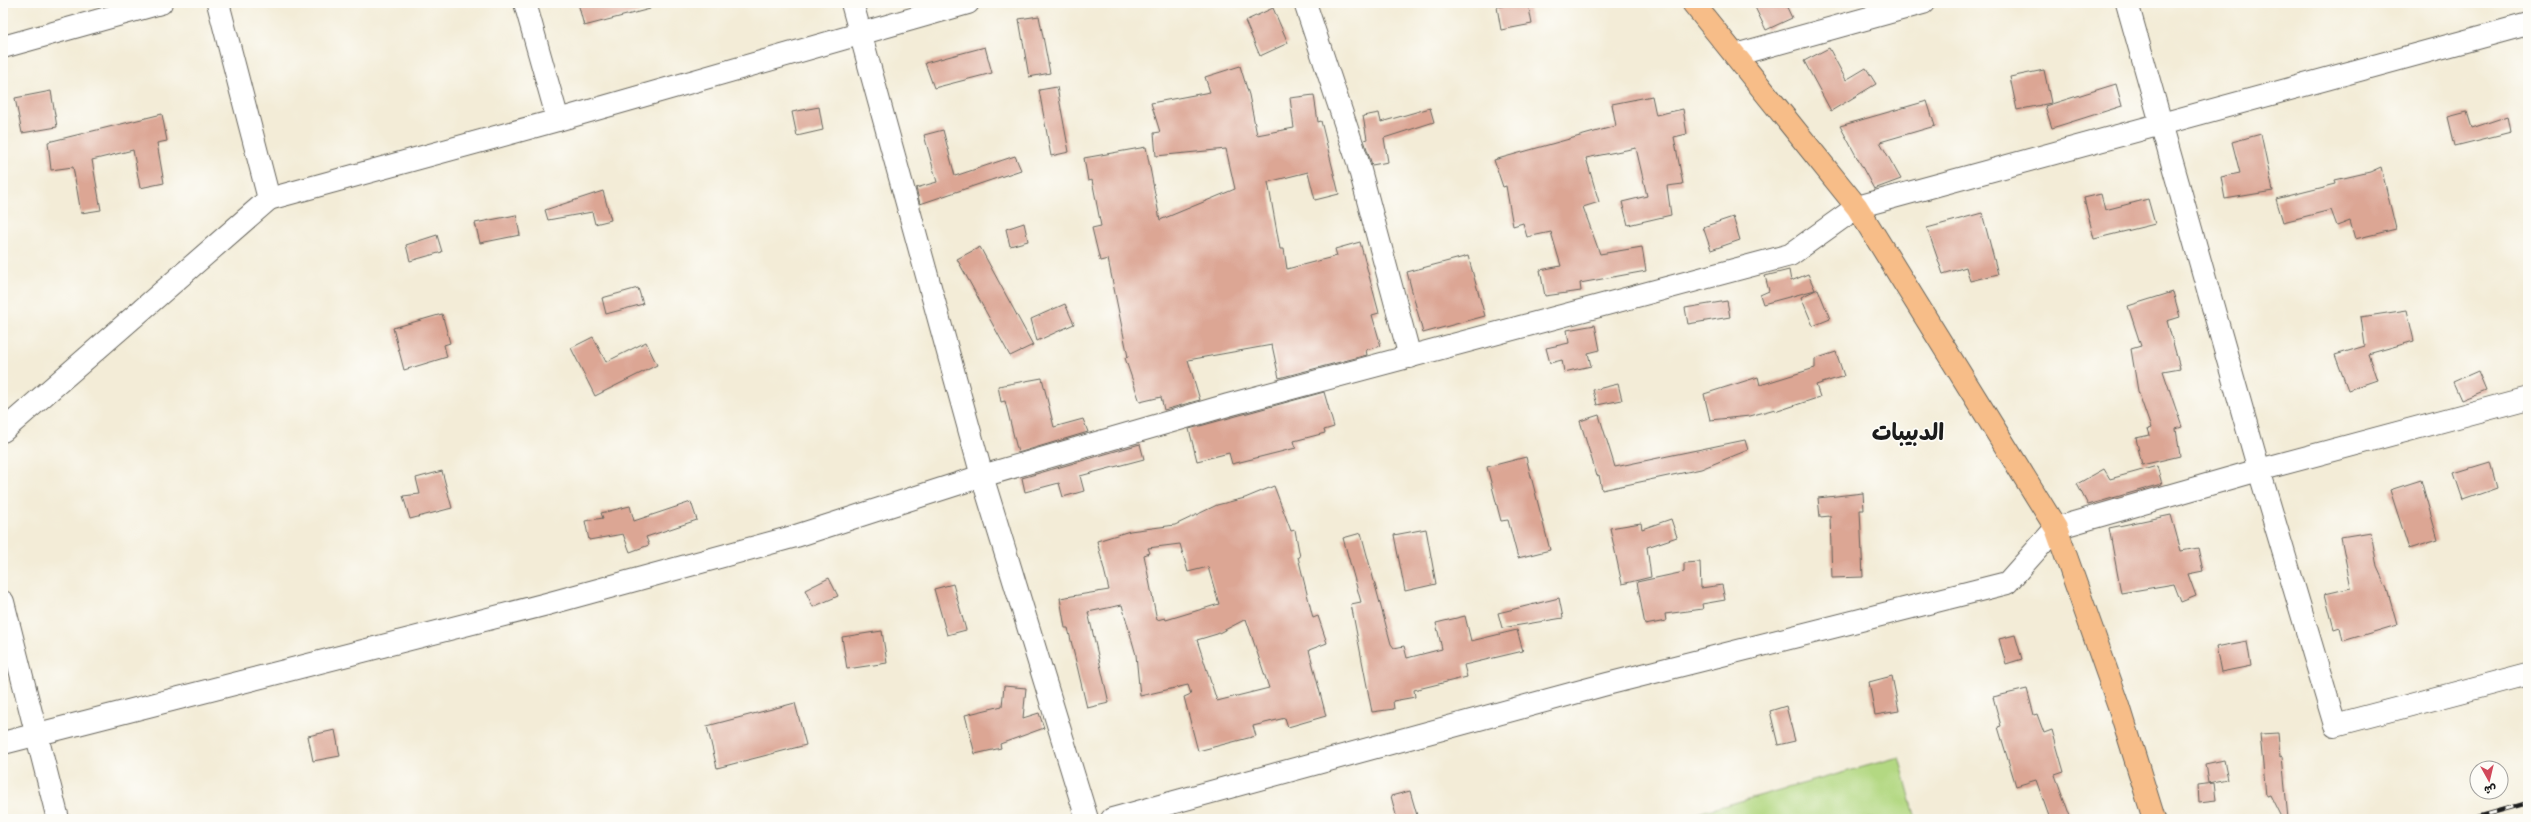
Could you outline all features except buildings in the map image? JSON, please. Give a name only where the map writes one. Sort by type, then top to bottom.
[{"type":"main road","points":[[1693,3],[1857,207],[2056,528],[2119,706],[2154,819]]},
{"type":"street","points":[[3,46],[161,3]]},
{"type":"street","points":[[218,3],[269,199]]},
{"type":"street","points":[[524,3],[558,120]]},
{"type":"street","points":[[852,3],[982,476],[1088,819]]},
{"type":"street","points":[[3,431],[269,199],[558,120],[968,3]]},
{"type":"street","points":[[1305,3],[1357,159],[1410,357]]},
{"type":"street","points":[[1735,56],[1923,3]]},
{"type":"street","points":[[2127,3],[2260,470],[2335,725],[2528,674]]},
{"type":"street","points":[[3,743],[547,604],[789,538],[982,476],[1410,357],[1790,255],[1857,207],[2528,24]]},
{"type":"street","points":[[1112,819],[1607,684],[2007,583],[2056,528],[2260,470],[2528,398]]},
{"type":"street","points":[[3,602],[58,819]]},
{"type":"green space","points":[[1899,757],[1916,819],[1676,819]]},
{"type":"railway","points":[[2471,819],[2528,803]]},
{"type":"district","name":"الدبيبات","points":[[1908,431]]}]
